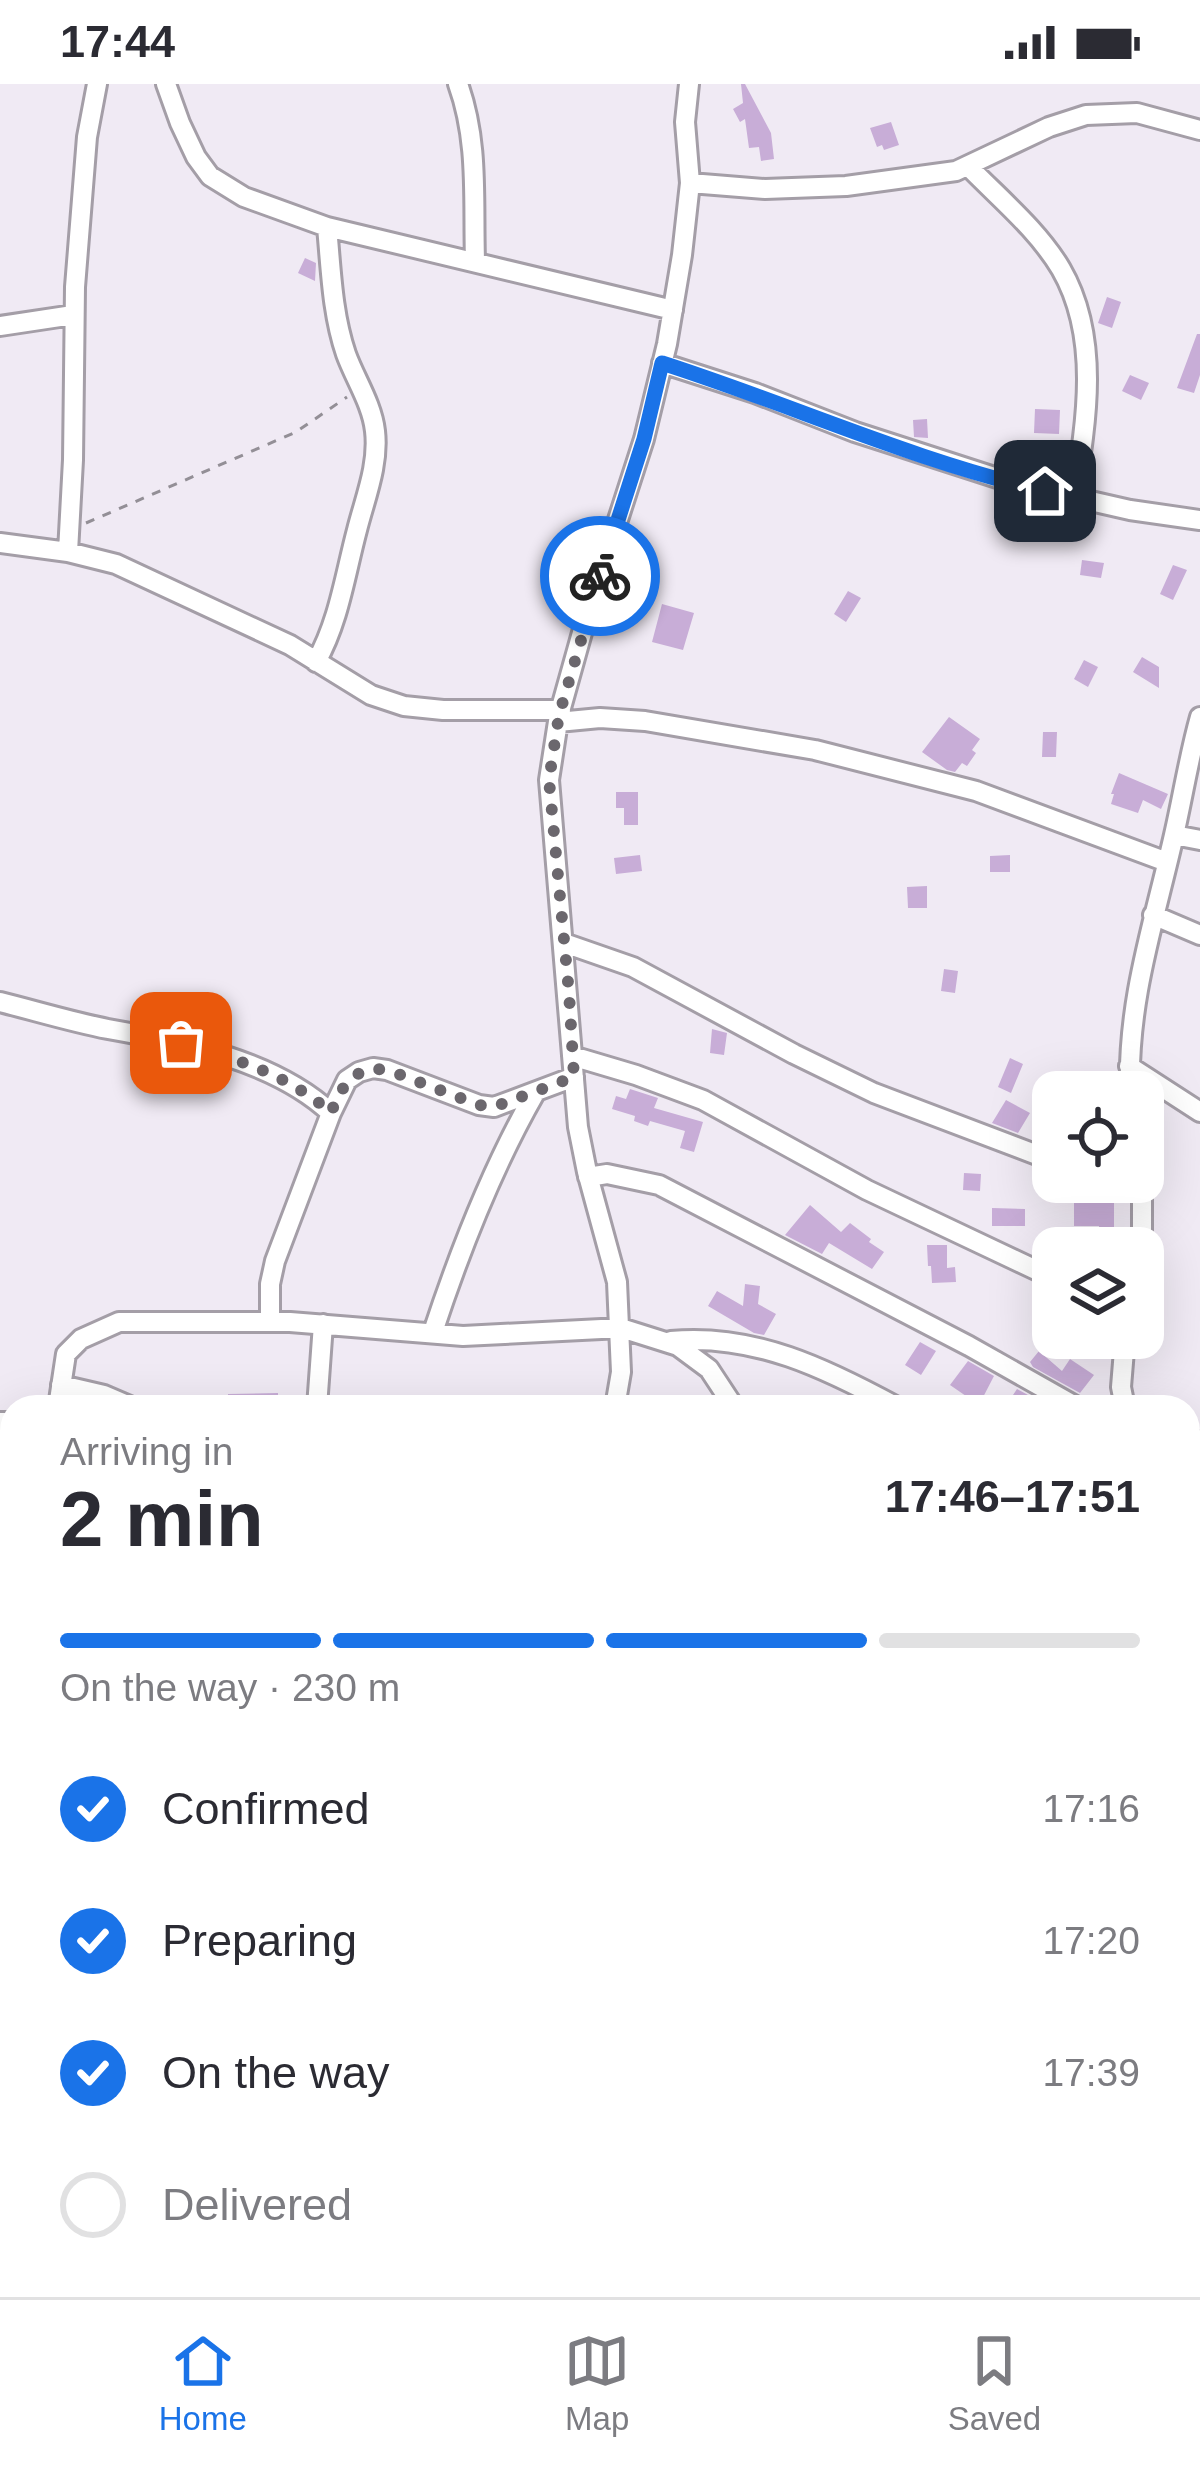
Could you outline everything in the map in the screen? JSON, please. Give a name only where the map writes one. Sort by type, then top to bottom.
[{"type":"street","points":[[69,543],[74,315],[87,137],[97,84]]},
{"type":"street","points":[[166,84],[196,157],[210,176],[244,196],[327,226],[673,310]]},
{"type":"street","points":[[458,84],[470,116],[473,142],[475,260]]},
{"type":"street","points":[[617,1395],[621,1328],[617,1282],[578,1127],[549,780],[560,716],[644,439],[673,310],[690,183],[685,122],[688,84]]},
{"type":"street","points":[[690,183],[765,189],[846,186],[956,171],[1049,127],[1086,115],[1138,113],[1200,130]]},
{"type":"street","points":[[968,166],[1038,238],[1062,271],[1077,308],[1088,364],[1085,434],[1074,497]]},
{"type":"street","points":[[316,662],[329,639],[374,465],[376,436],[335,314],[327,226]]},
{"type":"street","points":[[0,326],[74,315]]},
{"type":"street","points":[[662,363],[1016,484],[1130,510],[1200,520]]},
{"type":"street","points":[[0,543],[69,543],[237,619],[371,695],[404,706],[645,721],[815,750],[976,791],[1167,862]]},
{"type":"street","points":[[1129,1071],[1135,998],[1200,717]]},
{"type":"street","points":[[1174,835],[1200,840]]},
{"type":"street","points":[[1153,915],[1200,935]]},
{"type":"street","points":[[564,944],[633,967],[874,1093],[1032,1153]]},
{"type":"street","points":[[0,1002],[210,1051],[259,1069],[315,1098],[331,1113]]},
{"type":"street","points":[[572,1056],[703,1100],[867,1190],[1032,1268]]},
{"type":"street","points":[[1129,1066],[1200,1112]]},
{"type":"street","points":[[270,1322],[275,1261],[347,1080],[373,1068],[388,1070],[494,1107],[574,1077]]},
{"type":"street","points":[[433,1332],[506,1144],[535,1093]]},
{"type":"street","points":[[588,1177],[607,1174],[659,1185],[1056,1395]]},
{"type":"street","points":[[60,1395],[66,1354],[81,1339],[119,1322],[323,1324],[463,1336],[621,1328],[678,1346],[709,1369],[726,1395]]},
{"type":"street","points":[[318,1395],[323,1324]]},
{"type":"street","points":[[667,1342],[702,1338],[744,1344],[800,1359],[876,1395]]},
{"type":"street","points":[[1122,1395],[1123,1359]]},
{"type":"street","points":[[61,1385],[104,1395]]},
{"type":"path","points":[[69,543],[92,519],[296,433],[359,388]]},
{"type":"building","points":[[741,84],[771,133],[774,159],[761,161],[759,147],[749,148],[745,119],[740,122],[733,109],[743,103]]},
{"type":"building","points":[[891,122],[899,145],[884,150],[882,145],[877,147],[870,128]]},
{"type":"building","points":[[305,258],[316,263],[315,281],[298,273]]},
{"type":"building","points":[[1107,297],[1121,302],[1112,328],[1098,323]]},
{"type":"building","points":[[1197,334],[1200,375],[1194,393],[1177,388]]},
{"type":"building","points":[[1130,375],[1149,383],[1141,400],[1122,391]]},
{"type":"building","points":[[1035,409],[1060,410],[1059,434],[1034,433]]},
{"type":"building","points":[[927,419],[928,438],[914,437],[913,420]]},
{"type":"building","points":[[1082,560],[1104,563],[1101,578],[1080,575]]},
{"type":"building","points":[[1173,565],[1187,570],[1173,600],[1160,594]]},
{"type":"building","points":[[848,591],[861,598],[846,622],[834,614]]},
{"type":"building","points":[[662,604],[694,613],[683,650],[652,642]]},
{"type":"building","points":[[1142,657],[1159,667],[1159,688],[1133,672]]},
{"type":"building","points":[[1084,660],[1098,667],[1088,687],[1074,679]]},
{"type":"building","points":[[949,717],[980,739],[967,766],[962,763],[955,772],[922,752]]},
{"type":"building","points":[[1043,732],[1057,732],[1056,757],[1042,757]]},
{"type":"building","points":[[1119,773],[1168,794],[1161,809],[1143,800],[1138,813],[1111,804]]},
{"type":"building","points":[[616,792],[638,792],[638,825],[624,825],[624,808],[616,808]]},
{"type":"building","points":[[640,855],[642,871],[616,874],[614,858]]},
{"type":"building","points":[[1010,855],[1010,872],[990,872],[990,856]]},
{"type":"building","points":[[927,886],[927,908],[908,908],[907,887]]},
{"type":"building","points":[[944,969],[958,971],[955,993],[941,991]]},
{"type":"building","points":[[712,1029],[727,1033],[724,1055],[710,1053]]},
{"type":"building","points":[[1010,1058],[1023,1064],[1011,1093],[998,1087]]},
{"type":"building","points":[[630,1089],[658,1098],[654,1108],[703,1122],[694,1152],[680,1148],[685,1131],[650,1121],[648,1126],[612,1109],[616,1096],[626,1099]]},
{"type":"building","points":[[1006,1100],[1030,1113],[1018,1133],[992,1123]]},
{"type":"building","points":[[964,1173],[981,1174],[980,1191],[963,1190]]},
{"type":"building","points":[[1074,1203],[1114,1203],[1114,1227],[1074,1226]]},
{"type":"building","points":[[810,1205],[841,1232],[850,1223],[884,1252],[872,1269],[829,1243],[822,1254],[785,1235]]},
{"type":"building","points":[[992,1208],[1025,1209],[1025,1226],[992,1226]]},
{"type":"building","points":[[927,1245],[947,1245],[947,1268],[955,1267],[956,1282],[932,1283]]},
{"type":"building","points":[[745,1284],[760,1286],[758,1304],[776,1314],[764,1335],[708,1306],[717,1291],[743,1306]]},
{"type":"building","points":[[920,1342],[936,1351],[921,1375],[905,1365]]},
{"type":"building","points":[[1048,1359],[1062,1371],[1070,1359],[1094,1375],[1080,1393],[1030,1362]]},
{"type":"building","points":[[968,1361],[994,1376],[984,1395],[964,1395],[950,1385]]},
{"type":"way so far","points":[[181,1043],[259,1069],[315,1098],[331,1113],[347,1080],[373,1068],[494,1107],[574,1077],[549,780],[559,715],[600,576]]},
{"type":"route","points":[[600,576],[644,439],[662,363],[1045,491]]}]
